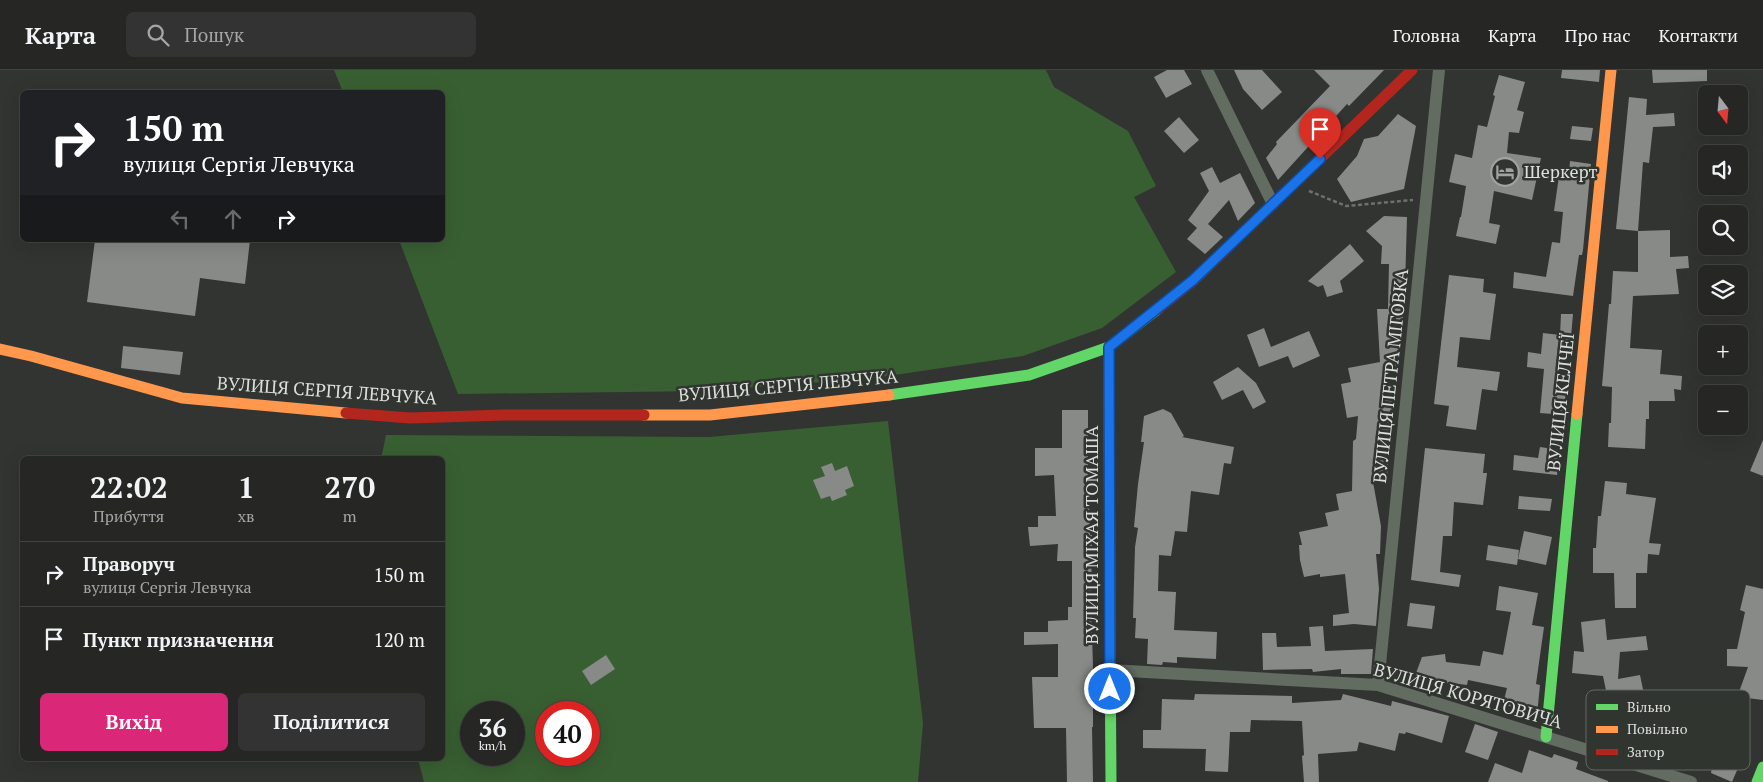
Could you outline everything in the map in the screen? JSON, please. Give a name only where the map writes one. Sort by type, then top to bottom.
[{"type":"main road","name":"ВУЛИЦЯ СЕРГІЯ ЛЕВЧУКА","points":[[0,349],[182,398],[410,418],[504,415],[710,415],[876,397],[1029,375],[1109,347],[1193,280],[1412,70]]},
{"type":"main road","name":"ВУЛИЦЯ КЕЛЧЕЇ","points":[[1546,737],[1611,70]]},
{"type":"main road","name":"ВУЛИЦЯ МІХАЯ ТОМАША","points":[[1109,347],[1111,782]]},
{"type":"main road","points":[[1757,782],[1763,767]]},
{"type":"street","points":[[1207,70],[1273,204]]},
{"type":"street","name":"ВУЛИЦЯ ПЕТРА МІГОВКА","points":[[1378,685],[1439,70]]},
{"type":"street","name":"ВУЛИЦЯ КОРЯТОВИЧА","points":[[1110,670],[1378,685],[1586,749]]},
{"type":"street","name":"ВУЛИЦЯ КОРЯТОВИЧА","points":[[1652,770],[1691,782]]},
{"type":"path","points":[[1293,184],[1346,206],[1426,199]]},
{"type":"green space","points":[[334,70],[1046,70],[1054,87],[1128,131],[1156,186],[1134,197],[1176,272],[1102,328],[1023,356],[874,378],[706,391],[458,394],[400,242],[445,242],[445,90],[342,90]]},
{"type":"green space","points":[[888,421],[923,723],[918,782],[424,782],[419,761],[445,761],[445,456],[382,456],[386,435],[709,437]]},
{"type":"building","points":[[1167,70],[1184,70],[1192,84],[1166,98],[1154,77]]},
{"type":"building","points":[[1234,70],[1262,70],[1282,92],[1262,110],[1243,89]]},
{"type":"building","points":[[1314,70],[1384,70],[1349,106],[1347,104],[1278,180],[1266,158],[1277,144],[1276,142],[1330,86]]},
{"type":"building","points":[[1562,70],[1600,70],[1599,82],[1561,78]]},
{"type":"building","points":[[1652,70],[1707,70],[1707,81],[1653,83]]},
{"type":"building","points":[[1499,75],[1525,82],[1517,110],[1524,112],[1519,133],[1509,132],[1507,153],[1541,158],[1532,200],[1494,191],[1489,223],[1500,225],[1496,244],[1456,236],[1466,186],[1449,182],[1455,154],[1472,158],[1478,125],[1487,127]]},
{"type":"building","points":[[1629,97],[1647,99],[1646,115],[1674,113],[1675,126],[1653,127],[1649,163],[1643,162],[1638,231],[1616,229]]},
{"type":"building","points":[[1398,114],[1416,126],[1404,189],[1351,202],[1337,179],[1357,156],[1364,139],[1378,136]]},
{"type":"building","points":[[1179,117],[1199,140],[1184,153],[1164,131]]},
{"type":"building","points":[[1572,126],[1593,128],[1591,141],[1570,139]]},
{"type":"building","points":[[1570,161],[1591,164],[1583,250],[1582,255],[1579,255],[1573,296],[1513,288],[1514,272],[1546,277],[1552,242],[1560,243],[1563,212],[1554,211],[1560,169],[1569,172]]},
{"type":"building","points":[[1212,167],[1220,183],[1240,173],[1255,203],[1238,221],[1229,200],[1208,224],[1223,237],[1205,254],[1187,239],[1197,228],[1188,220],[1209,191],[1200,173]]},
{"type":"building","points":[[1384,216],[1407,217],[1405,288],[1401,287],[1404,334],[1399,334],[1400,372],[1387,372],[1394,409],[1390,410],[1387,482],[1373,482],[1381,526],[1380,554],[1376,554],[1379,589],[1376,626],[1354,624],[1333,626],[1333,615],[1349,613],[1345,574],[1320,577],[1320,574],[1304,577],[1300,560],[1299,545],[1302,545],[1299,532],[1328,526],[1325,513],[1339,510],[1336,494],[1352,491],[1353,441],[1356,439],[1358,416],[1347,418],[1341,384],[1351,382],[1348,368],[1380,362],[1377,309],[1388,309],[1389,264],[1381,264],[1382,246],[1366,231]]},
{"type":"building","points":[[1670,230],[1670,257],[1688,256],[1689,268],[1676,269],[1679,294],[1633,296],[1630,348],[1662,350],[1660,374],[1682,376],[1681,390],[1674,389],[1675,401],[1649,401],[1645,449],[1608,447],[1612,387],[1602,386],[1613,271],[1638,272],[1638,231]]},
{"type":"building","points":[[95,242],[250,242],[245,284],[200,278],[195,316],[87,302]]},
{"type":"building","points":[[1350,244],[1364,261],[1340,281],[1343,292],[1327,297],[1323,285],[1318,287],[1308,281]]},
{"type":"building","points":[[1449,275],[1484,279],[1483,292],[1496,294],[1490,340],[1460,337],[1457,367],[1500,372],[1497,391],[1482,389],[1476,430],[1446,426],[1449,406],[1434,404]]},
{"type":"building","points":[[1561,314],[1573,314],[1570,349],[1562,348],[1558,390],[1566,390],[1564,415],[1540,413],[1544,369],[1527,367],[1528,352],[1541,354],[1543,333],[1560,335]]},
{"type":"building","points":[[1264,328],[1271,347],[1309,331],[1320,356],[1293,368],[1288,356],[1259,367],[1247,335]]},
{"type":"building","points":[[123,346],[183,352],[180,375],[121,368]]},
{"type":"building","points":[[1238,367],[1256,383],[1266,402],[1253,409],[1243,390],[1222,400],[1213,382]]},
{"type":"building","points":[[1163,409],[1171,413],[1184,436],[1182,437],[1234,447],[1231,464],[1224,463],[1219,495],[1191,491],[1187,532],[1175,531],[1171,556],[1159,555],[1158,591],[1176,592],[1174,630],[1217,632],[1216,659],[1177,657],[1177,663],[1163,662],[1162,665],[1147,664],[1148,639],[1135,638],[1136,618],[1133,618],[1135,547],[1138,528],[1134,527],[1144,442],[1141,442],[1144,416]]},
{"type":"building","points":[[1062,410],[1088,410],[1090,535],[1092,535],[1093,782],[1067,782],[1066,728],[1034,728],[1032,677],[1058,677],[1058,644],[1024,645],[1024,632],[1048,632],[1048,621],[1068,620],[1068,607],[1072,607],[1072,561],[1057,561],[1058,544],[1030,546],[1028,527],[1038,527],[1038,516],[1056,516],[1054,475],[1035,476],[1035,448],[1062,448]]},
{"type":"building","points":[[1763,440],[1763,476],[1750,471]]},
{"type":"building","points":[[1540,447],[1560,450],[1557,475],[1513,470],[1514,455],[1538,458]]},
{"type":"building","points":[[1425,448],[1485,454],[1483,473],[1487,473],[1483,505],[1454,502],[1452,536],[1443,536],[1440,572],[1461,575],[1459,587],[1411,580]]},
{"type":"building","points":[[832,463],[835,471],[847,466],[854,486],[845,490],[847,495],[832,501],[830,496],[821,499],[813,480],[825,476],[821,467]]},
{"type":"building","points":[[1605,481],[1627,483],[1626,494],[1656,498],[1649,543],[1661,544],[1659,555],[1648,554],[1647,573],[1636,573],[1636,608],[1615,608],[1614,573],[1593,573],[1593,548],[1596,548],[1598,516],[1601,516]]},
{"type":"building","points":[[1519,496],[1552,499],[1550,511],[1518,509]]},
{"type":"building","points":[[1524,531],[1552,537],[1546,565],[1518,559]]},
{"type":"building","points":[[1488,545],[1519,550],[1517,565],[1486,560]]},
{"type":"building","points":[[1746,585],[1763,589],[1763,700],[1750,698],[1750,690],[1740,690],[1748,667],[1727,666],[1727,649],[1737,649],[1745,612],[1740,610]]},
{"type":"building","points":[[1499,586],[1538,593],[1532,625],[1544,627],[1536,684],[1540,685],[1537,715],[1503,704],[1507,688],[1468,680],[1467,685],[1442,682],[1416,673],[1422,657],[1445,654],[1446,662],[1480,666],[1483,651],[1503,655],[1511,612],[1496,610]]},
{"type":"building","points":[[1410,603],[1435,606],[1432,629],[1407,626]]},
{"type":"building","points":[[1605,619],[1607,640],[1646,636],[1648,650],[1620,652],[1618,679],[1640,675],[1643,690],[1606,690],[1603,676],[1572,673],[1574,651],[1584,652],[1581,622]]},
{"type":"building","points":[[1323,626],[1325,651],[1373,649],[1371,674],[1341,674],[1341,669],[1313,672],[1312,669],[1263,670],[1262,633],[1276,633],[1277,647],[1311,646],[1309,627]]},
{"type":"building","points":[[606,655],[615,669],[591,685],[582,671]]},
{"type":"building","points":[[1195,694],[1292,696],[1292,703],[1341,700],[1343,694],[1391,706],[1392,701],[1449,716],[1442,743],[1406,732],[1405,734],[1399,733],[1395,751],[1359,742],[1357,751],[1318,754],[1319,782],[1304,782],[1302,721],[1251,720],[1250,732],[1230,732],[1228,772],[1205,771],[1206,749],[1143,748],[1143,730],[1161,730],[1162,699],[1194,700]]},
{"type":"building","points":[[1475,724],[1498,732],[1488,760],[1465,752]]},
{"type":"building","points":[[1529,750],[1552,758],[1554,754],[1578,762],[1576,769],[1608,782],[1488,782],[1495,763],[1522,773]]},
{"type":"building","points":[[1712,770],[1737,770],[1732,782],[1711,773]]},
{"type":"traffic: fast","points":[[889,395],[1029,375],[1109,347],[1158,309]]},
{"type":"traffic: fast","points":[[1546,737],[1577,414]]},
{"type":"traffic: fast","points":[[1110,639],[1111,782]]},
{"type":"traffic: fast","points":[[1757,782],[1763,767]]},
{"type":"traffic: slow","points":[[1577,414],[1611,70]]},
{"type":"traffic: slow","points":[[1109,347],[1110,639]]},
{"type":"traffic: slow","points":[[0,349],[182,398],[346,413]]},
{"type":"traffic: slow","points":[[644,415],[710,415],[889,395]]},
{"type":"traffic: jam","points":[[1158,309],[1193,281],[1412,70]]},
{"type":"traffic: jam","points":[[346,413],[410,418],[504,415],[644,415]]},
{"type":"place","name":"Шеркерт","points":[[1505,172]]},
{"type":"route","points":[[1110,689],[1109,347],[1193,280],[1320,159]]}]
